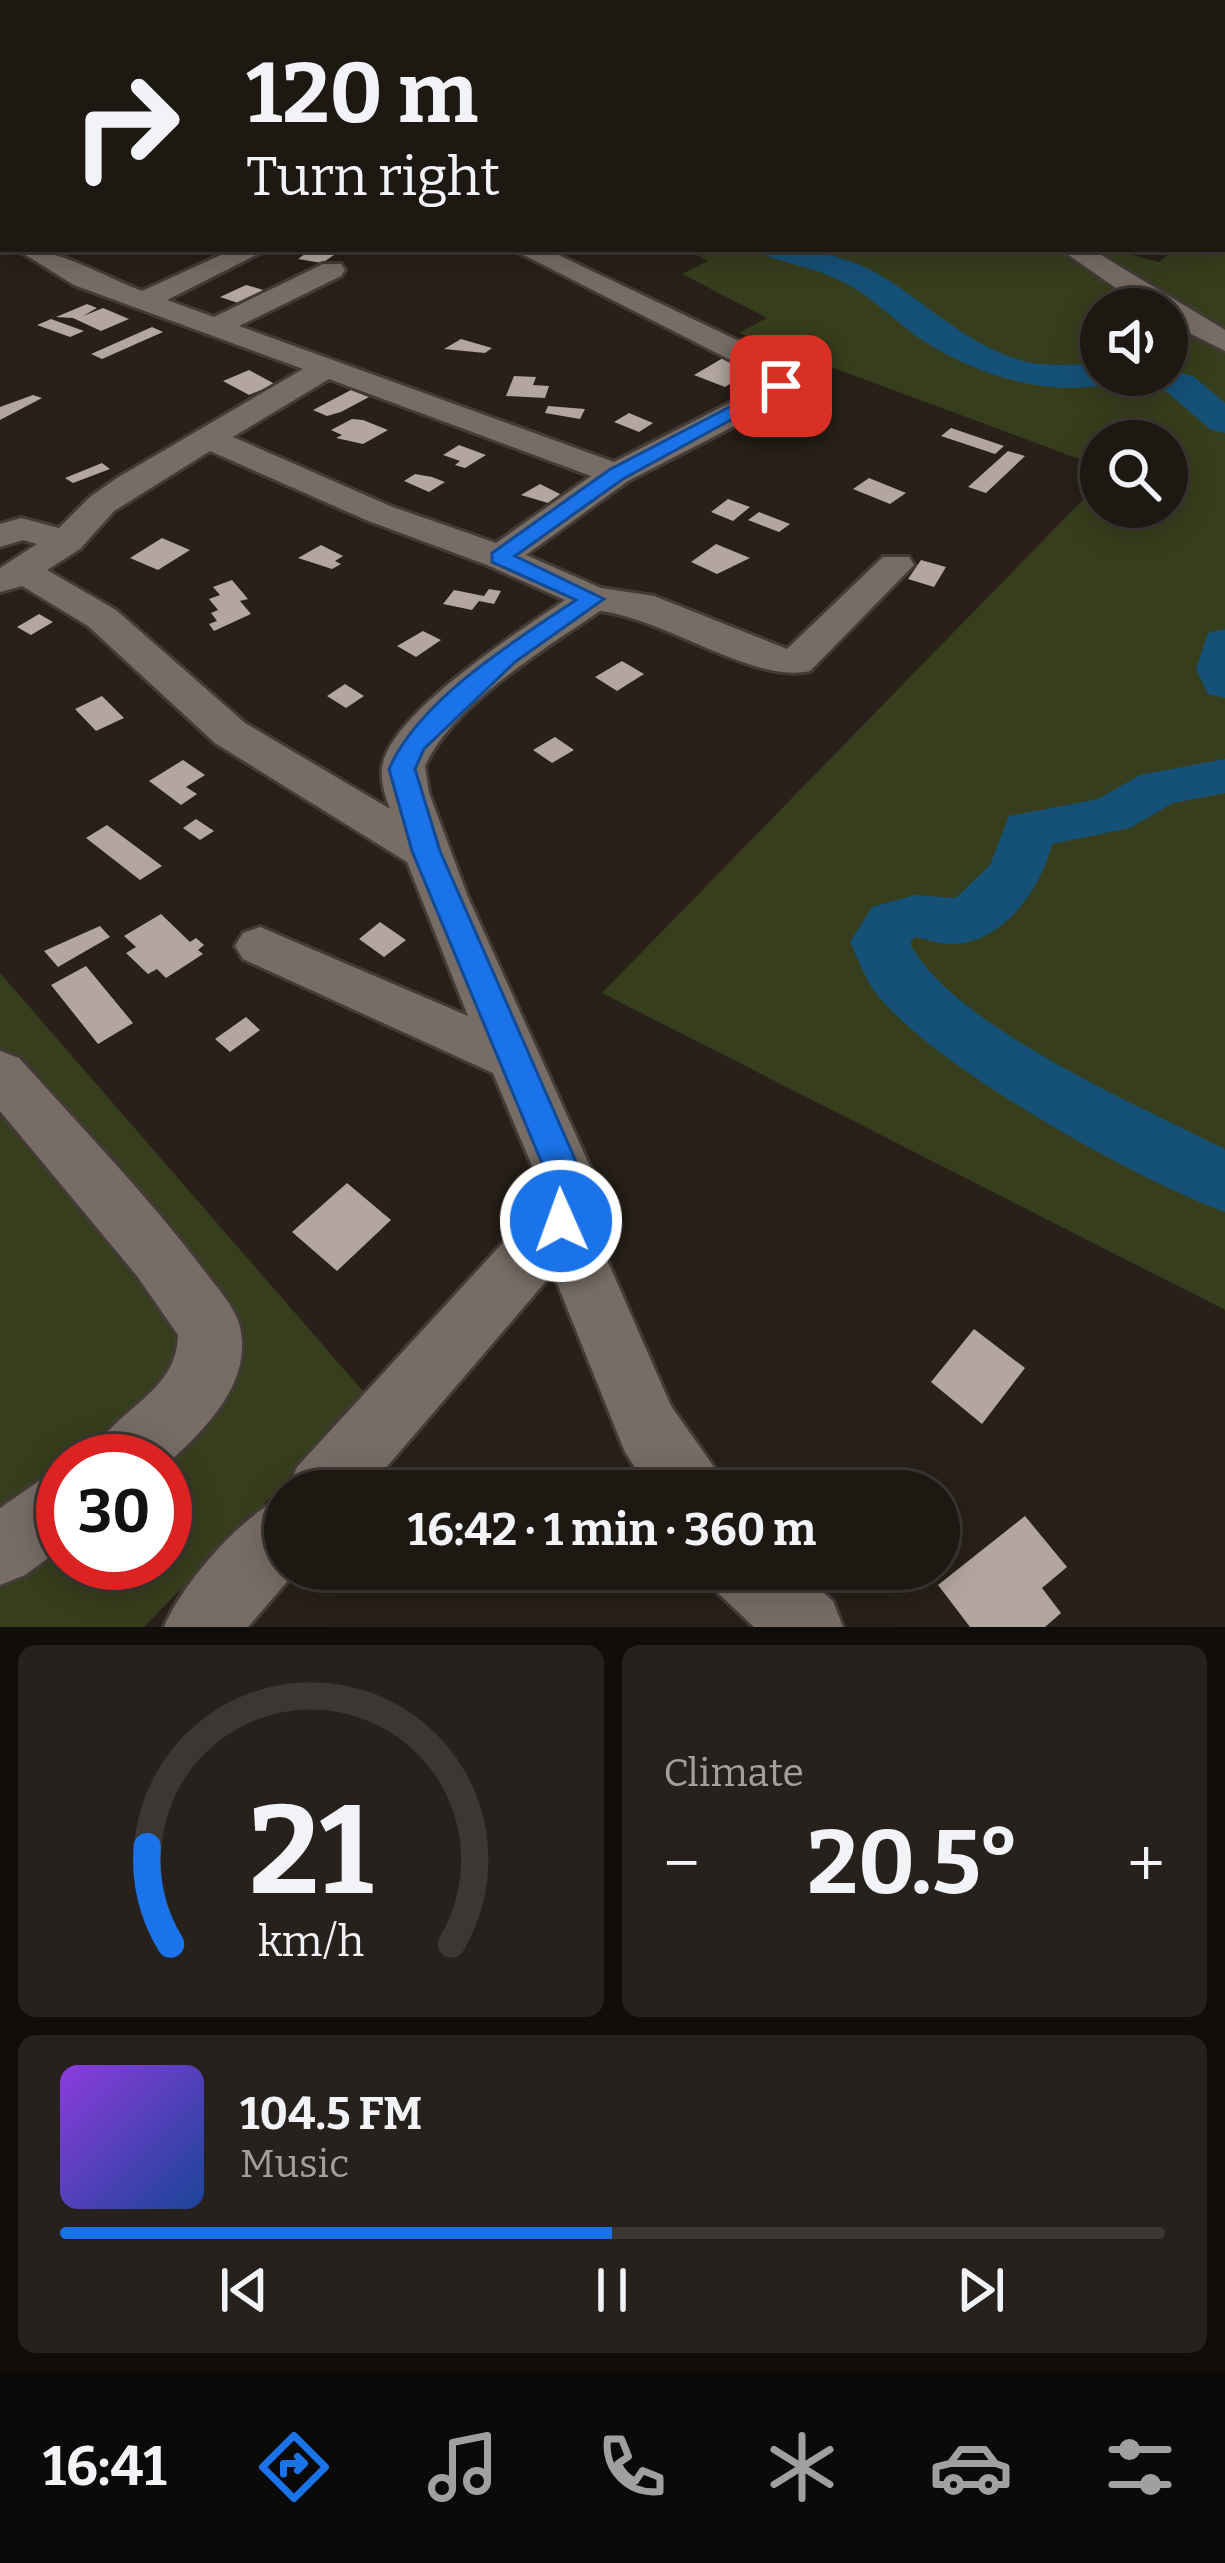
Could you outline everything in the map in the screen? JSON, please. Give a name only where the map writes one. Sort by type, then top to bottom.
[{"type":"street","points":[[176,0],[188,0]]},
{"type":"street","points":[[34,252],[84,279],[616,474]]},
{"type":"street","points":[[145,300],[249,252]]},
{"type":"street","points":[[500,557],[616,474],[758,401],[784,379],[778,371],[531,252]]},
{"type":"street","points":[[1078,252],[1132,288]]},
{"type":"street","points":[[213,328],[332,270]]},
{"type":"street","points":[[1188,322],[1225,342]]},
{"type":"street","points":[[11,555],[67,541],[102,504],[327,368]]},
{"type":"street","points":[[208,438],[592,599],[641,604],[771,658],[796,662],[896,565]]},
{"type":"street","points":[[0,498],[12,507],[11,555]]},
{"type":"street","points":[[11,555],[102,618],[230,733],[426,851]]},
{"type":"street","points":[[592,599],[506,657],[412,745],[402,769],[426,851],[564,1173],[561,1221],[648,1430],[676,1470]]},
{"type":"street","points":[[260,946],[518,1061]]},
{"type":"street","points":[[0,1073],[158,1257],[209,1328],[209,1354],[201,1382],[186,1404],[152,1434]]},
{"type":"street","points":[[340,1470],[561,1221]]},
{"type":"street","points":[[0,1550],[36,1524]]},
{"type":"street","points":[[200,1627],[264,1555]]},
{"type":"street","points":[[767,1590],[807,1627]]},
{"type":"green space","points":[[691,252],[1121,252],[1159,262],[1171,252],[1225,252],[1225,1310],[602,993],[1080,503],[1080,528],[1188,528],[1188,420],[1080,420],[1080,459],[739,333],[767,318],[682,274],[708,261]]},
{"type":"green space","points":[[0,973],[368,1397],[297,1470],[264,1470],[264,1504],[192,1578],[192,1434],[36,1434],[36,1590],[180,1590],[144,1627],[0,1627]]},
{"type":"building","points":[[308,252],[338,252],[322,263],[298,259]]},
{"type":"building","points":[[246,285],[267,291],[241,304],[220,297]]},
{"type":"building","points":[[87,304],[97,308],[83,316],[103,308],[129,319],[101,331],[73,318],[56,317]]},
{"type":"building","points":[[51,319],[84,331],[70,337],[37,325]]},
{"type":"building","points":[[152,327],[163,332],[102,359],[91,354]]},
{"type":"building","points":[[461,339],[492,348],[485,353],[444,349]]},
{"type":"building","points":[[723,358],[754,369],[725,387],[694,375]]},
{"type":"building","points":[[249,370],[275,384],[249,395],[223,381]]},
{"type":"building","points":[[514,376],[536,377],[533,385],[549,386],[545,398],[506,396]]},
{"type":"building","points":[[351,390],[369,397],[327,416],[313,410]]},
{"type":"building","points":[[33,395],[42,398],[0,420],[0,407]]},
{"type":"building","points":[[548,406],[585,409],[580,419],[545,413]]},
{"type":"building","points":[[629,413],[653,423],[639,432],[614,422]]},
{"type":"building","points":[[352,419],[388,430],[363,444],[336,438],[342,435],[331,430]]},
{"type":"building","points":[[951,428],[1004,446],[995,454],[941,436]]},
{"type":"building","points":[[459,445],[486,455],[465,468],[455,465],[460,461],[443,455]]},
{"type":"building","points":[[1008,451],[1025,456],[986,493],[968,487]]},
{"type":"building","points":[[102,463],[110,469],[73,483],[65,478]]},
{"type":"building","points":[[415,474],[445,482],[429,492],[404,481]]},
{"type":"building","points":[[869,478],[906,493],[890,504],[853,489]]},
{"type":"building","points":[[540,484],[562,495],[548,503],[521,495]]},
{"type":"building","points":[[728,499],[750,507],[733,521],[711,512]]},
{"type":"building","points":[[759,512],[790,524],[779,532],[748,520]]},
{"type":"building","points":[[162,538],[190,550],[158,570],[130,558]]},
{"type":"building","points":[[716,544],[750,558],[717,574],[691,562]]},
{"type":"building","points":[[321,545],[343,556],[335,561],[341,564],[332,569],[298,558]]},
{"type":"building","points":[[921,560],[946,567],[934,587],[908,579]]},
{"type":"building","points":[[232,580],[248,599],[240,601],[251,614],[214,631],[209,624],[217,621],[211,613],[218,610],[209,599],[220,595],[213,587]]},
{"type":"building","points":[[489,589],[501,591],[494,604],[479,601],[472,610],[443,604],[454,590],[484,596]]},
{"type":"building","points":[[39,614],[53,622],[31,635],[17,627]]},
{"type":"building","points":[[423,631],[441,640],[416,657],[397,646]]},
{"type":"building","points":[[622,661],[644,674],[617,691],[595,677]]},
{"type":"building","points":[[345,684],[364,696],[346,708],[327,696]]},
{"type":"building","points":[[102,696],[124,718],[96,731],[75,709]]},
{"type":"building","points":[[555,737],[574,750],[552,763],[533,750]]},
{"type":"building","points":[[183,760],[205,775],[186,787],[197,794],[181,805],[149,781]]},
{"type":"building","points":[[196,819],[214,831],[200,840],[183,828]]},
{"type":"building","points":[[107,825],[162,866],[140,880],[86,838]]},
{"type":"building","points":[[161,914],[190,942],[196,938],[204,945],[198,950],[203,954],[166,978],[157,969],[148,974],[126,953],[136,947],[124,936]]},
{"type":"building","points":[[380,922],[406,940],[384,957],[359,939]]},
{"type":"building","points":[[100,926],[110,937],[58,967],[44,951]]},
{"type":"building","points":[[86,966],[133,1023],[98,1044],[51,985]]},
{"type":"building","points":[[246,1017],[260,1030],[230,1052],[215,1039]]},
{"type":"building","points":[[347,1183],[391,1220],[337,1271],[292,1232]]},
{"type":"building","points":[[974,1329],[1025,1368],[982,1424],[931,1382]]},
{"type":"building","points":[[1025,1516],[1067,1567],[1042,1588],[1061,1613],[1045,1627],[970,1627],[942,1590],[960,1590],[960,1568]]},
{"type":"waterway","points":[[786,252],[857,276],[941,337],[996,363],[1028,374],[1080,375]]},
{"type":"waterway","points":[[1188,391],[1225,422]]},
{"type":"waterway","points":[[1225,643],[1220,669],[1225,683]]},
{"type":"waterway","points":[[1225,776],[1159,788],[1111,815],[1028,829],[1016,874],[977,913],[953,923],[915,916],[893,922],[880,942],[895,974],[975,1043],[1086,1110],[1225,1182]]},
{"type":"route","points":[[561,1221],[564,1173],[426,851],[402,769],[412,745],[506,657],[592,599],[500,557],[616,474],[781,386]]}]
